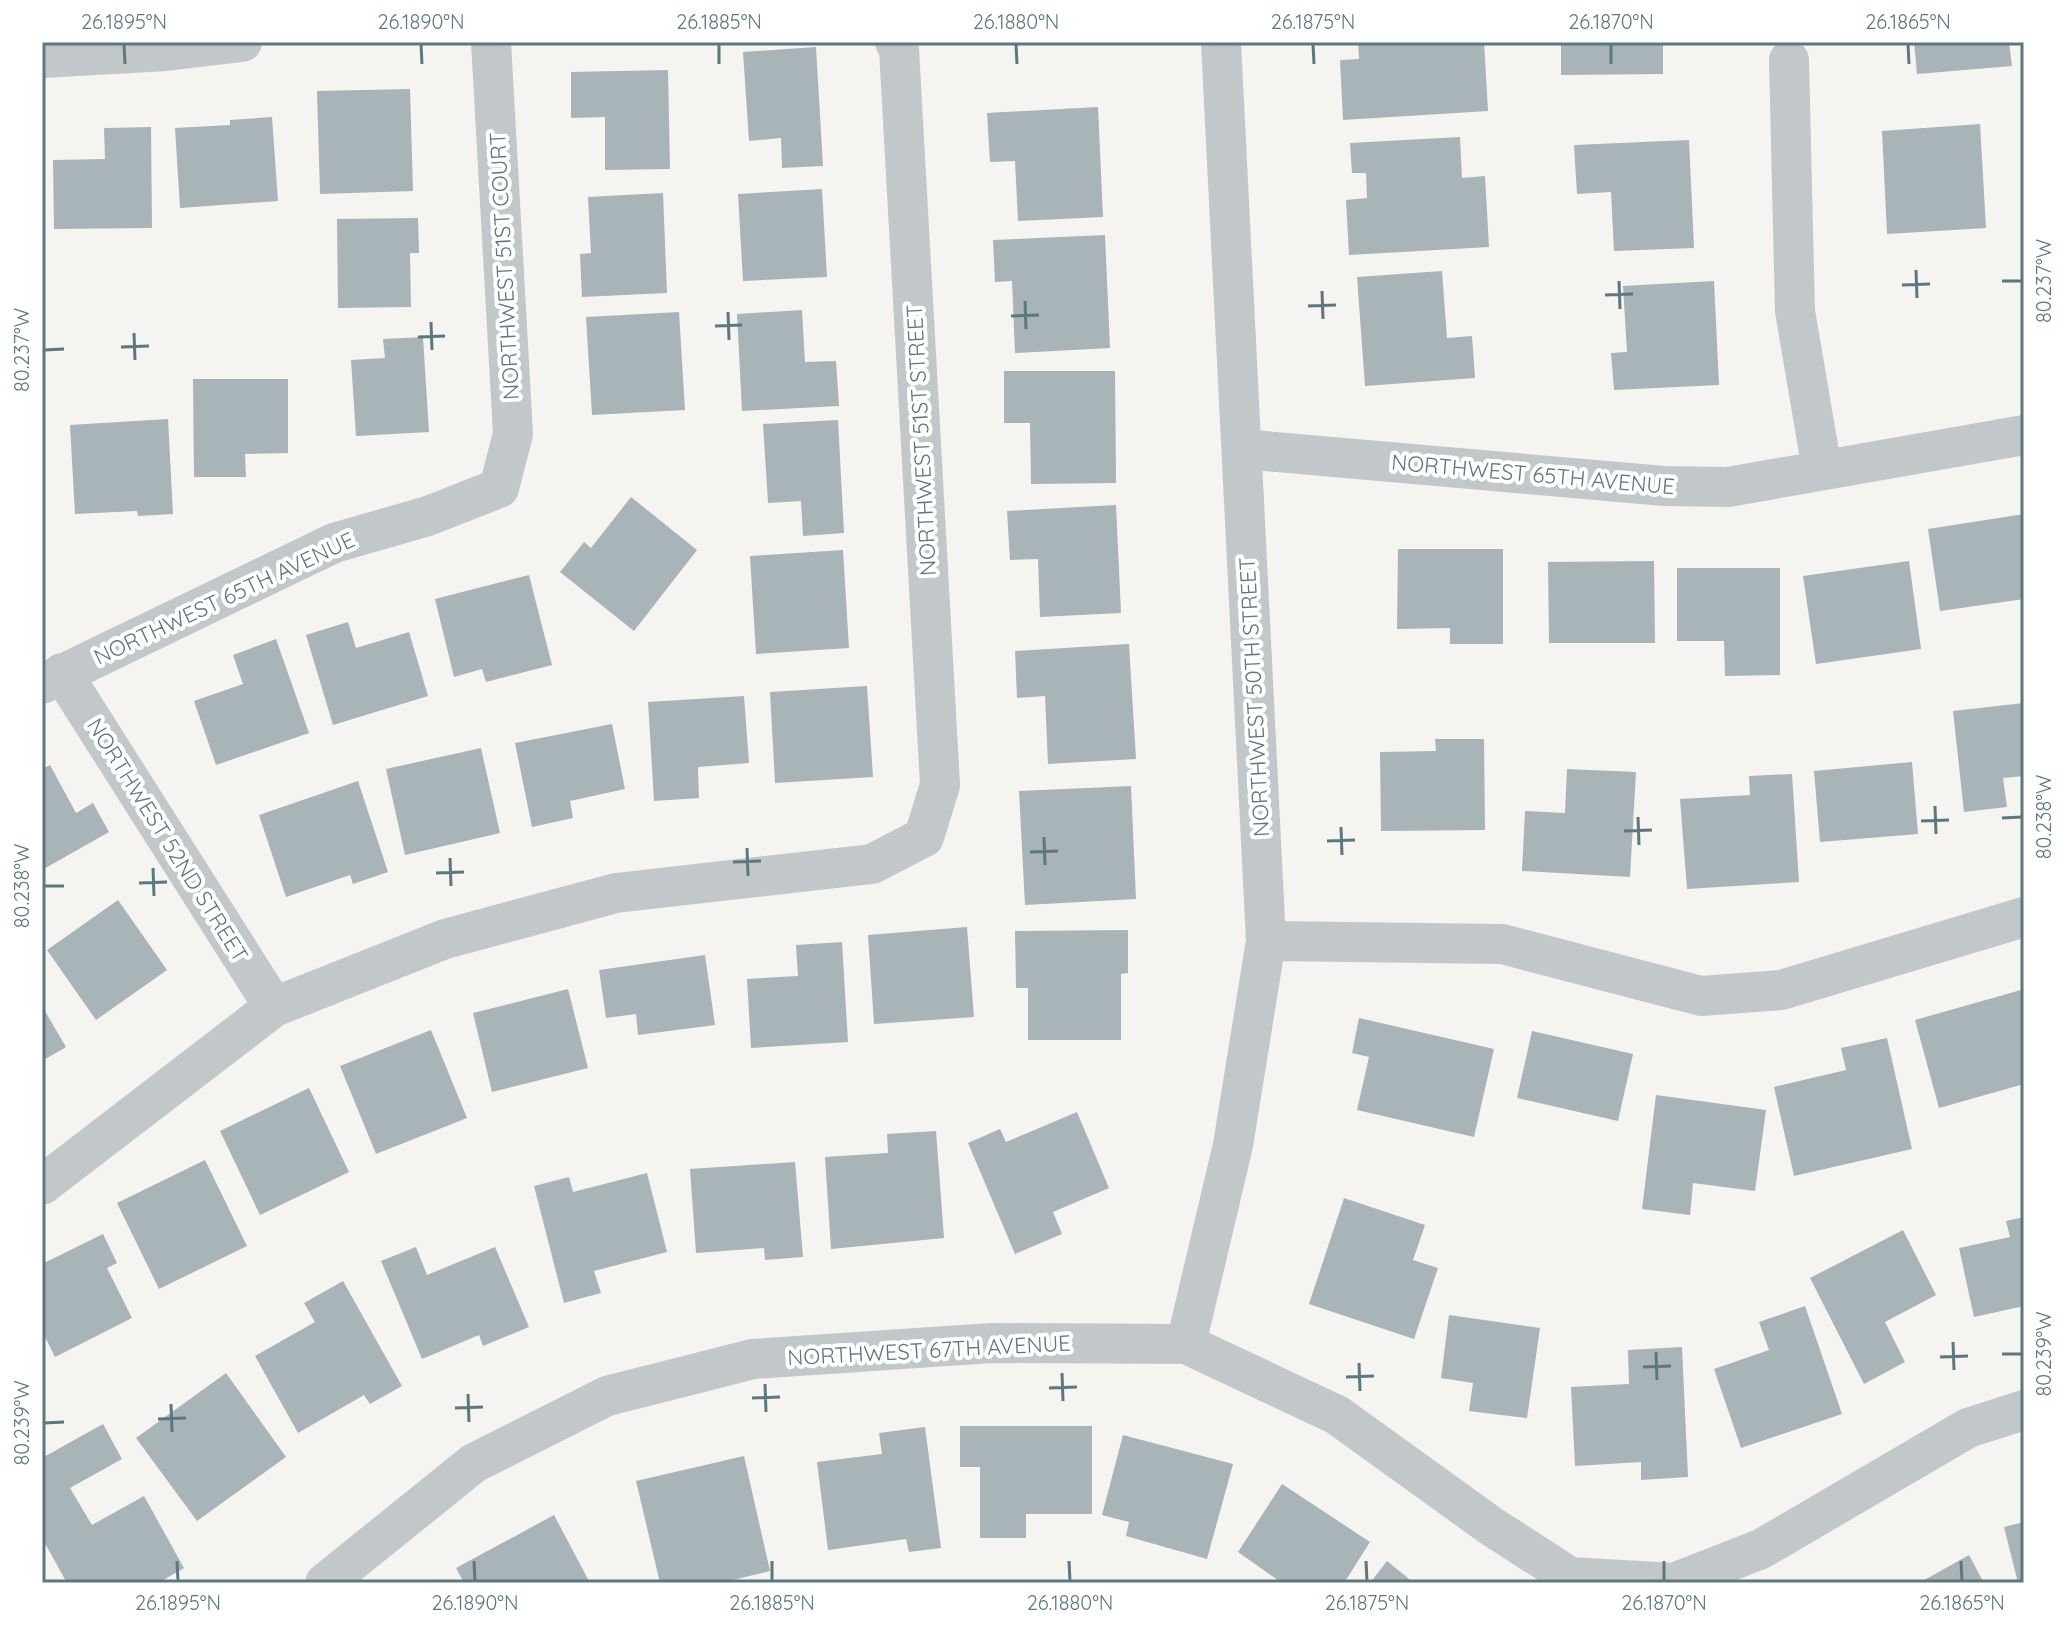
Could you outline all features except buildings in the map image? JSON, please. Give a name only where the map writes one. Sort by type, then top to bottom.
[{"type":"street","points":[[42,58],[166,51],[242,42]]},
{"type":"street","name":"NORTHWEST 51ST COURT","points":[[491,42],[513,434],[499,488]]},
{"type":"street","name":"NORTHWEST 51ST STREET","points":[[274,1007],[445,939],[616,893],[872,864],[924,837],[940,785],[900,65],[899,49],[895,42]]},
{"type":"street","name":"NORTHWEST 50TH STREET","points":[[1186,1344],[1233,1145],[1266,941],[1221,42]]},
{"type":"street","points":[[1789,60],[1795,311],[1822,470]]},
{"type":"street","name":"NORTHWEST 65TH AVENUE","points":[[1242,449],[1664,486],[1728,487],[2024,435]]},
{"type":"street","name":"NORTHWEST 65TH AVENUE","points":[[52,678],[334,543],[428,516],[499,488]]},
{"type":"street","name":"NORTHWEST 52ND STREET","points":[[52,678],[274,1007]]},
{"type":"street","points":[[1266,941],[1502,944],[1701,996],[1781,990],[2024,917]]},
{"type":"street","points":[[42,1185],[274,1007]]},
{"type":"street","name":"NORTHWEST 67TH AVENUE","points":[[325,1583],[474,1463],[607,1396],[753,1359],[992,1343],[1186,1344],[1337,1415],[1491,1526],[1570,1577],[1625,1582],[1674,1583],[1761,1549],[1968,1428],[2024,1410]]}]
